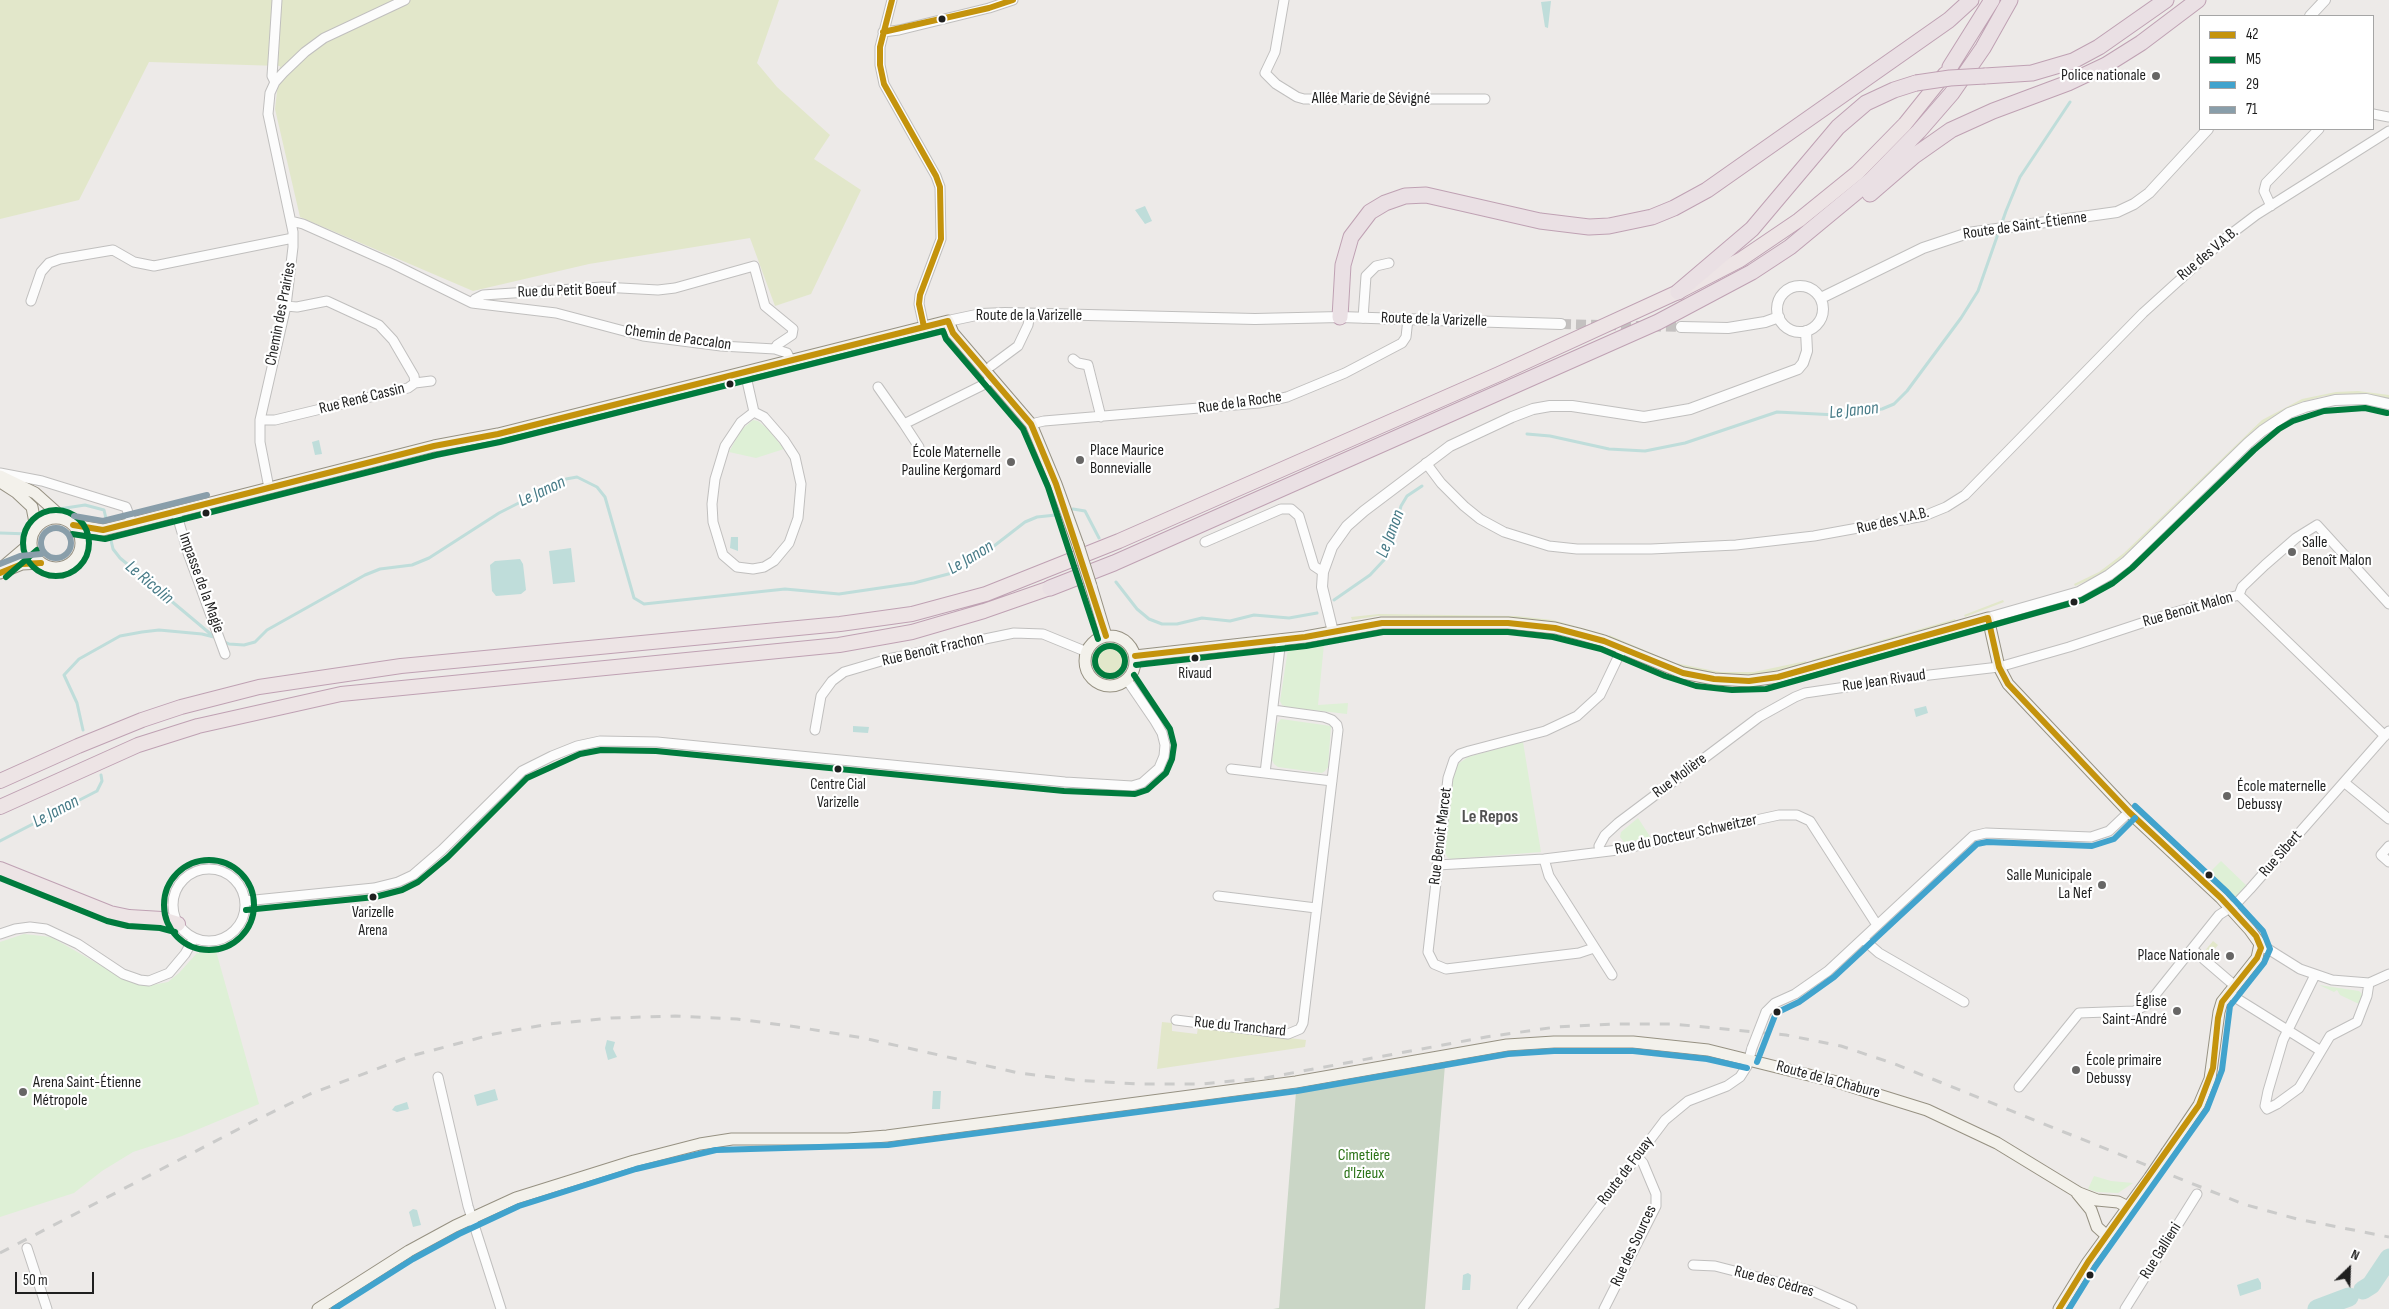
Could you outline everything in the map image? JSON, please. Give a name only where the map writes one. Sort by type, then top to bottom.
[{"type":"highway","points":[[1340,317],[1343,265],[1351,237],[1370,212],[1384,203],[1405,196],[1426,195],[1540,221],[1589,227],[1609,226],[1652,217],[1674,208],[1707,190],[1941,26],[1971,0]]},
{"type":"highway","points":[[0,781],[142,720],[180,707],[258,686],[402,666],[849,623],[912,614],[986,594],[1119,541],[1525,363],[1678,292],[1740,260],[1799,220],[1831,195],[1882,148],[1927,98],[1950,68],[1992,0]]},
{"type":"highway","points":[[0,806],[138,745],[198,726],[341,694],[839,645],[912,632],[1050,588],[1114,563],[1658,322],[1752,272],[1790,246],[1871,180],[1919,131],[1952,93],[1983,48],[2010,0]]},
{"type":"highway","points":[[1678,292],[1752,229],[1838,126],[1866,103],[1894,90],[1916,83],[1950,78],[2032,73],[2073,61],[2099,47],[2166,0]]},
{"type":"highway","points":[[1790,246],[1813,237],[1863,200],[1914,156],[1951,130],[1993,111],[2068,83],[2106,65],[2141,43],[2198,0]]},
{"type":"highway","points":[[0,869],[110,913],[128,917],[162,919],[178,924]]},
{"type":"main road","name":"Route de la Varizelle","points":[[102,530],[434,446],[498,434],[948,321]]},
{"type":"main road","points":[[948,321],[953,333],[1031,424],[1056,484],[1078,545],[1106,636]]},
{"type":"main road","points":[[0,474],[25,487],[61,516],[78,532],[80,548]]},
{"type":"main road","points":[[0,482],[25,499],[32,507],[36,523],[31,543],[36,558],[41,563]]},
{"type":"main road","points":[[36,523],[61,516],[102,530]]},
{"type":"main road","points":[[0,571],[22,564],[41,563],[56,568],[64,567],[74,560],[80,548],[90,538],[102,530]]},
{"type":"main road","points":[[0,571],[31,543]]},
{"type":"main road","points":[[1988,618],[1999,667],[2008,684],[2129,812],[2256,936],[2261,948],[2257,958],[2232,990],[2219,1012],[2213,1068],[2206,1091],[2199,1105],[2072,1286],[2059,1309]]},
{"type":"main road","name":"Rue Jean Rivaud","points":[[1135,656],[1333,632],[1382,623],[1508,623],[1555,628],[1604,641],[1668,668],[1698,677],[1732,681],[1765,680],[1988,618]]},
{"type":"main road","points":[[1106,636],[1121,638],[1132,649],[1135,656],[1134,669],[1126,680],[1112,686],[1096,681],[1086,668],[1087,652],[1091,644],[1106,636]]},
{"type":"main road","name":"Route de la Chabure","points":[[318,1309],[380,1268],[472,1218],[516,1198],[634,1160],[732,1139],[887,1136],[1296,1082],[1516,1045],[1554,1042],[1633,1042],[1751,1053],[1927,1110],[1997,1143],[2072,1189],[2091,1198],[2113,1201],[2128,1208]]},
{"type":"main road","name":"Route de la Chabure","points":[[2072,1189],[2086,1202],[2097,1227],[2107,1236]]},
{"type":"street","points":[[277,0],[272,76],[275,82],[305,52],[324,38],[405,0]]},
{"type":"street","points":[[892,0],[882,32],[880,66],[884,84],[936,176],[940,187],[941,239],[920,294],[919,304],[924,326]]},
{"type":"street","points":[[882,32],[907,28],[990,8],[1013,0]]},
{"type":"street","name":"Allée Marie de Sévigné","points":[[1284,0],[1275,52],[1265,72],[1276,84],[1297,97],[1304,99],[1485,99]]},
{"type":"street","points":[[2311,15],[2325,0]]},
{"type":"street","name":"Chemin des Prairies","points":[[269,488],[260,442],[260,420],[286,306],[294,238],[268,114],[268,105],[275,82]]},
{"type":"street","points":[[2374,114],[2389,117]]},
{"type":"street","name":"Route de Saint-Étienne","points":[[1821,298],[1924,248],[1968,233],[2117,212],[2134,204],[2154,187],[2207,130]]},
{"type":"street","points":[[2271,206],[2264,191],[2266,183],[2318,130]]},
{"type":"street","name":"Rue des V.A.B.","points":[[1426,463],[1441,483],[1464,506],[1504,532],[1549,546],[1577,549],[1651,549],[1736,545],[1814,536],[1924,516],[1946,507],[1965,495],[2149,306],[2220,242],[2271,206],[2389,131]]},
{"type":"street","points":[[290,221],[303,224],[407,270],[472,303]]},
{"type":"street","points":[[30,301],[40,272],[49,263],[60,259],[113,250],[134,262],[154,266],[294,238]]},
{"type":"street","points":[[1363,318],[1366,276],[1376,266],[1388,263]]},
{"type":"street","name":"Rue du Petit Boeuf","points":[[472,303],[483,295],[602,288],[658,290],[674,288],[754,266],[764,303],[794,329],[792,335],[777,345],[775,349]]},
{"type":"street","points":[[1803,286],[1810,288],[1821,298],[1823,305],[1821,318],[1818,324],[1806,331],[1799,332],[1787,327],[1779,317],[1778,301],[1788,289],[1803,286]]},
{"type":"street","name":"Rue René Cassin","points":[[260,420],[275,420],[408,388],[415,383],[414,376],[393,340],[379,325],[327,302],[286,306]]},
{"type":"street","name":"Chemin de Paccalon","points":[[472,303],[556,313],[643,336],[721,346],[775,349]]},
{"type":"street","name":"Route de la Varizelle","points":[[948,321],[981,314],[1030,314],[1255,319],[1340,317],[1561,324]]},
{"type":"street","points":[[991,366],[1018,346],[1028,325],[1030,314]]},
{"type":"street","points":[[1681,327],[1728,328],[1765,322],[1779,317]]},
{"type":"street","name":"Rue de la Roche","points":[[1101,417],[1259,403],[1287,397],[1345,373],[1402,344],[1406,337],[1408,319]]},
{"type":"street","points":[[1333,632],[1323,595],[1323,572],[1332,546],[1348,526],[1450,446],[1473,434],[1533,409],[1550,406],[1572,406],[1644,417],[1690,409],[1798,369],[1803,363],[1807,351],[1806,331]]},
{"type":"street","points":[[775,349],[787,353],[790,361]]},
{"type":"street","points":[[1031,424],[1044,421],[1101,417],[1088,365],[1078,363],[1073,359]]},
{"type":"street","points":[[745,372],[754,412]]},
{"type":"street","points":[[904,424],[985,384],[992,378]]},
{"type":"street","points":[[415,383],[431,381]]},
{"type":"street","points":[[878,387],[920,447]]},
{"type":"street","points":[[1988,618],[2079,592],[2109,575],[2126,562],[2248,443],[2289,413],[2335,400],[2366,399],[2389,404]]},
{"type":"street","points":[[754,412],[764,417],[795,456],[802,484],[798,518],[789,543],[774,560],[754,569],[737,567],[723,556],[713,522],[712,504],[714,479],[725,446],[741,422],[754,412]]},
{"type":"street","points":[[0,474],[42,481],[126,507],[132,523]]},
{"type":"street","points":[[1205,542],[1281,509],[1292,509],[1299,516],[1314,566],[1323,572]]},
{"type":"street","name":"Impasse de la Magie","points":[[176,512],[188,553],[224,651]]},
{"type":"street","points":[[2240,594],[2242,587],[2265,565],[2296,538],[2317,525],[2389,604]]},
{"type":"street","name":"Rue Benoit Malon","points":[[1999,667],[2060,650],[2172,613],[2240,594],[2387,733]]},
{"type":"street","name":"Rue Benoît Frachon","points":[[815,730],[821,696],[832,681],[844,672],[897,657],[1014,633],[1043,634],[1087,652]]},
{"type":"street","points":[[1265,773],[1280,639]]},
{"type":"street","name":"Rue Benoit Marcet","points":[[1594,948],[1579,953],[1446,969],[1440,968],[1430,959],[1428,952],[1448,778],[1454,760],[1460,754],[1469,750],[1545,731],[1577,716],[1600,695],[1622,648]]},
{"type":"street","name":"Rue Jean Rivaud","points":[[1772,708],[1805,693],[1920,676],[1999,667]]},
{"type":"street","points":[[245,901],[374,888],[398,882],[413,875],[442,850],[522,771],[577,746],[600,741],[657,742],[1056,781],[1132,786],[1142,783],[1159,768],[1164,756],[1165,745],[1155,721],[1126,680]]},
{"type":"street","name":"Rue Molière","points":[[1600,852],[1601,841],[1611,829],[1772,708]]},
{"type":"street","name":"Rue du Tranchard","points":[[1176,1020],[1288,1034],[1300,1029],[1303,1023],[1338,730],[1337,725],[1332,720],[1324,717],[1273,710]]},
{"type":"street","name":"Rue Sibert","points":[[2229,908],[2250,889],[2387,733]]},
{"type":"street","points":[[1231,769],[1332,781]]},
{"type":"street","points":[[2345,782],[2389,819]]},
{"type":"street","points":[[1964,1002],[1879,953],[1863,939],[1973,836],[1986,833],[2091,837],[2109,831],[2129,812]]},
{"type":"street","name":"Rue du Docteur Schweitzer","points":[[1437,865],[1544,859],[1637,848],[1780,815],[1796,815],[1810,821],[1877,925]]},
{"type":"street","points":[[2389,846],[2381,855],[2389,862]]},
{"type":"street","points":[[1544,859],[1549,876],[1612,975]]},
{"type":"street","points":[[209,870],[226,874],[235,880],[241,889],[245,901],[240,923],[233,932],[222,939],[211,941],[194,938],[178,924],[174,917],[174,898],[184,879],[194,873],[209,870]]},
{"type":"street","points":[[1218,896],[1316,908]]},
{"type":"street","points":[[2020,1087],[2079,1013],[2141,1009],[2148,1005],[2219,915],[2229,908]]},
{"type":"street","points":[[0,934],[15,928],[46,929],[78,944],[124,974],[149,982],[169,974],[185,954],[194,938]]},
{"type":"street","name":"Route de Fouay","points":[[1522,1309],[1665,1120],[1688,1101],[1734,1082],[1744,1071],[1766,1012],[1775,1003],[1796,994],[1828,971],[1863,939]]},
{"type":"street","points":[[2261,948],[2268,949],[2286,961],[2315,975],[2347,982],[2369,983],[2389,974]]},
{"type":"street","points":[[2192,949],[2232,990],[2287,1031],[2321,1052]]},
{"type":"street","points":[[2315,975],[2287,1031],[2268,1091],[2265,1106],[2267,1109],[2278,1104],[2299,1088],[2330,1036],[2357,1022],[2367,996],[2369,983]]},
{"type":"street","points":[[438,1076],[472,1218],[501,1309]]},
{"type":"street","name":"Rue des Sources","points":[[1604,1309],[1656,1206],[1656,1194],[1643,1163],[1637,1156]]},
{"type":"street","name":"Rue Gallieni","points":[[2125,1309],[2197,1194]]},
{"type":"street","points":[[27,1248],[47,1309]]},
{"type":"street","name":"Rue des Cèdres","points":[[1693,1265],[1716,1266],[1812,1291],[1852,1309]]},
{"type":"green space","points":[[0,0],[779,0],[757,63],[777,87],[830,135],[814,159],[861,190],[811,294],[775,306],[750,238],[589,264],[473,291],[300,217],[275,109],[280,66],[149,62],[79,200],[0,219]]},
{"type":"green space","points":[[2358,391],[2389,395],[2389,399],[2358,394],[2324,396],[2302,402],[2276,415],[2251,434],[2118,562],[2100,575],[2075,586],[2074,584],[2099,572],[2124,553],[2262,420],[2302,399],[2336,392]]},
{"type":"green space","points":[[753,420],[758,421],[769,430],[784,449],[756,458],[729,452],[741,430]]},
{"type":"green space","points":[[2003,600],[2004,602],[1965,617],[1964,615]]},
{"type":"green space","points":[[1379,614],[1516,616],[1553,620],[1604,634],[1603,636],[1552,623],[1515,618],[1378,616],[1352,620],[1351,617]]},
{"type":"green space","points":[[1955,619],[1956,621],[1812,663],[1812,660]]},
{"type":"green space","points":[[1609,635],[1675,663],[1720,672],[1754,672],[1806,661],[1807,664],[1753,675],[1717,675],[1687,669],[1608,638]]},
{"type":"green space","points":[[1111,643],[1123,648],[1128,660],[1123,672],[1111,677],[1099,672],[1094,660],[1099,648]]},
{"type":"green space","points":[[1324,644],[1318,705],[1348,703],[1347,714],[1282,705],[1280,701],[1288,649]]},
{"type":"green space","points":[[1281,719],[1331,726],[1328,767],[1325,771],[1322,773],[1278,767],[1274,764],[1272,760],[1277,724]]},
{"type":"green space","points":[[1523,742],[1541,852],[1448,858],[1444,851],[1454,771],[1458,764],[1468,757]]},
{"type":"green space","points":[[1638,818],[1651,838],[1624,842],[1620,837],[1621,832]]},
{"type":"green space","points":[[2221,861],[2247,886],[2233,902],[2206,876]]},
{"type":"green space","points":[[24,934],[51,937],[123,978],[147,986],[168,982],[197,953],[216,951],[259,1104],[182,1136],[133,1152],[102,1171],[74,1193],[0,1217],[0,942]]},
{"type":"green space","points":[[2213,941],[2218,945],[2208,957],[2203,953]]},
{"type":"green space","points":[[2319,985],[2359,991],[2362,994],[2359,1004],[2340,995],[2337,990],[2334,992]]},
{"type":"green space","points":[[1162,1022],[1172,1023],[1172,1031],[1197,1034],[1198,1027],[1306,1040],[1305,1047],[1157,1069]]},
{"type":"green space","name":"Cimetière d'Izieux","points":[[1445,1065],[1425,1309],[1273,1309],[1279,1308],[1296,1092]]},
{"type":"green space","points":[[2094,1176],[2111,1181],[2133,1183],[2118,1193],[2097,1192],[2088,1189]]},
{"type":"water","points":[[1551,1],[1548,28],[1545,27],[1541,2]]},
{"type":"water","points":[[1145,206],[1152,221],[1145,224],[1135,210]]},
{"type":"water","points":[[319,440],[322,454],[315,455],[312,442]]},
{"type":"water","points":[[731,537],[738,537],[738,551],[730,548]]},
{"type":"water","points":[[571,548],[575,582],[553,584],[549,551]]},
{"type":"water","points":[[520,559],[523,564],[526,590],[521,594],[496,596],[492,591],[490,565],[495,561]]},
{"type":"water","points":[[1926,706],[1928,713],[1916,717],[1914,709]]},
{"type":"water","points":[[853,726],[869,727],[868,733],[853,732]]},
{"type":"water","points":[[607,1040],[615,1042],[613,1049],[617,1057],[608,1060],[605,1048]]},
{"type":"water","points":[[495,1089],[498,1100],[477,1106],[474,1095]]},
{"type":"water","points":[[933,1091],[941,1091],[940,1109],[932,1109]]},
{"type":"water","points":[[407,1102],[409,1109],[397,1112],[392,1110],[395,1106]]},
{"type":"water","points":[[413,1209],[417,1210],[421,1225],[413,1227],[409,1212]]},
{"type":"water","points":[[1468,1273],[1471,1275],[1470,1290],[1462,1290],[1463,1275]]},
{"type":"water","points":[[2258,1278],[2261,1283],[2261,1289],[2240,1296],[2237,1285]]},
{"type":"waterway","name":"Le Janon","points":[[1527,434],[1550,436],[1609,449],[1645,451],[1685,443],[1777,412],[1837,415],[1882,409],[1894,404],[1907,391],[1961,318],[1978,291],[2020,177],[2070,102]]},
{"type":"waterway","name":"Le Janon","points":[[223,641],[229,644],[244,645],[255,642],[267,630],[365,575],[380,569],[412,565],[429,558],[499,513],[566,479],[577,477],[597,487],[605,497],[634,598],[644,604],[785,589],[839,594],[914,583],[956,572],[972,563],[1025,522],[1037,517],[1056,515]]},
{"type":"waterway","name":"Le Janon","points":[[1334,600],[1370,575],[1384,560],[1401,506],[1407,496],[1422,486]]},
{"type":"waterway","name":"Le Ricolin","points":[[59,509],[85,505],[104,510],[113,549],[120,558],[213,636]]},
{"type":"waterway","name":"Le Janon","points":[[1073,509],[1085,511],[1099,538]]},
{"type":"waterway","name":"Le Ricolin","points":[[39,525],[53,512]]},
{"type":"waterway","name":"Le Ricolin","points":[[0,533],[30,534],[35,529]]},
{"type":"waterway","name":"Le Janon","points":[[1116,582],[1137,609],[1149,619],[1162,624],[1177,624],[1202,618],[1230,621],[1254,615],[1289,618],[1317,613]]},
{"type":"waterway","name":"Le Janon","points":[[83,730],[77,703],[64,675],[79,659],[120,636],[142,632],[159,630],[202,634],[218,638]]},
{"type":"waterway","name":"Le Janon","points":[[0,841],[97,791],[102,781],[101,775]]},
{"type":"waterway","points":[[2363,1290],[2371,1285],[2389,1258]]},
{"type":"waterway","points":[[2317,1309],[2349,1297]]},
{"type":"tunnel","points":[[1561,324],[1681,327]]},
{"type":"railway","points":[[0,1253],[254,1121],[310,1094],[411,1056],[494,1034],[549,1024],[611,1018],[675,1016],[737,1019],[797,1027],[863,1038],[1019,1073],[1074,1080],[1137,1084],[1201,1084],[1265,1078],[1486,1037],[1556,1027],[1614,1024],[1673,1024],[1786,1035],[1841,1046],[1895,1064],[2243,1204],[2297,1219],[2389,1237]]},
{"type":"transit line","name":"42","points":[[892,0],[880,47],[880,65],[884,84],[936,176],[940,187],[941,239],[920,295],[919,304],[924,327]]},
{"type":"transit line","name":"42","points":[[883,32],[989,8],[1013,0]]},
{"type":"transit line","name":"42","points":[[948,321],[953,333],[1031,424],[1056,484],[1106,636]]},
{"type":"transit line","name":"42","points":[[73,525],[103,530],[434,446],[498,434],[948,321]]},
{"type":"transit line","name":"M5","points":[[72,534],[105,539],[436,455],[500,442],[943,331],[946,339],[1023,429],[1048,487],[1098,639]]},
{"type":"transit line","name":"M5","points":[[1136,665],[1306,646],[1383,632],[1508,632],[1553,637],[1601,649],[1665,676],[1696,686],[1732,690],[1766,689],[2082,600],[2113,583],[2132,568],[2254,450],[2279,429],[2293,421],[2324,411],[2365,408],[2387,413]]},
{"type":"transit line","name":"71","points":[[74,516],[103,521],[207,495]]},
{"type":"transit line","name":"M5","points":[[49,510],[63,510],[75,515],[84,524],[89,536],[89,543],[87,556],[80,567],[63,576],[49,576],[37,571],[28,562],[23,550],[23,536],[28,524],[37,515],[49,510]]},
{"type":"transit line","name":"71","points":[[56,528],[67,532],[71,543],[67,554],[56,558],[45,554],[41,543],[45,532],[56,528]]},
{"type":"transit line","name":"M5","points":[[6,577],[37,550]]},
{"type":"transit line","name":"71","points":[[0,564],[20,556],[41,554]]},
{"type":"transit line","name":"42","points":[[0,573],[22,564],[41,563]]},
{"type":"transit line","name":"42","points":[[1988,618],[1999,667],[2008,684],[2129,812],[2221,898],[2256,936],[2261,948],[2257,958],[2222,1002],[2218,1018],[2213,1068],[2199,1105],[2088,1262],[2059,1309]]},
{"type":"transit line","name":"42","points":[[1135,656],[1305,637],[1382,623],[1508,623],[1555,628],[1604,641],[1683,673],[1714,679],[1749,681],[1778,677],[1988,618]]},
{"type":"transit line","name":"M5","points":[[1110,646],[1121,650],[1125,661],[1121,672],[1110,676],[1099,672],[1095,661],[1099,650],[1110,646]]},
{"type":"transit line","name":"M5","points":[[246,910],[375,897],[402,890],[418,882],[448,857],[527,778],[580,754],[601,750],[656,751],[1064,791],[1135,794],[1147,790],[1166,773],[1172,759],[1174,745],[1170,729],[1134,675]]},
{"type":"transit line","name":"29","points":[[2069,1309],[2095,1267],[2207,1109],[2222,1070],[2230,1006],[2264,963],[2270,949],[2263,931],[2227,892],[2135,806]]},
{"type":"transit line","name":"29","points":[[1757,1062],[1776,1013],[1799,1002],[1834,977],[1977,844],[1987,842],[2092,846],[2114,839],[2135,818]]},
{"type":"transit line","name":"M5","points":[[209,860],[226,864],[241,873],[250,888],[254,905],[250,922],[241,937],[226,946],[209,950],[192,946],[177,937],[168,922],[164,905],[168,888],[177,873],[192,864],[209,860]]},
{"type":"transit line","name":"M5","points":[[0,878],[107,921],[128,926],[160,928],[175,932]]},
{"type":"transit line","name":"29","points":[[334,1309],[413,1259],[459,1234],[519,1206],[636,1169],[716,1150],[888,1145],[1297,1091],[1508,1054],[1554,1051],[1633,1051],[1707,1059],[1747,1068]]},
{"type":"place","name":"Police nationale","points":[[2156,76]]},
{"type":"place","name":"Place Maurice Bonnevialle","points":[[1080,460]]},
{"type":"place","name":"École Maternelle Pauline Kergomard","points":[[1011,462]]},
{"type":"place","name":"Salle Benoît Malon","points":[[2292,552]]},
{"type":"place","name":"Rivaud","points":[[1195,658]]},
{"type":"place","name":"Centre Cial Varizelle","points":[[838,769]]},
{"type":"place","name":"École maternelle Debussy","points":[[2227,796]]},
{"type":"place","name":"Salle Municipale La Nef","points":[[2102,885]]},
{"type":"place","name":"Varizelle Arena","points":[[373,897]]},
{"type":"place","name":"Place Nationale","points":[[2230,956]]},
{"type":"place","name":"Église Saint-André","points":[[2177,1011]]},
{"type":"place","name":"École primaire Debussy","points":[[2076,1070]]},
{"type":"place","name":"Arena Saint-Étienne Métropole","points":[[23,1092]]},
{"type":"district","name":"Le Repos","points":[[1490,817]]}]
